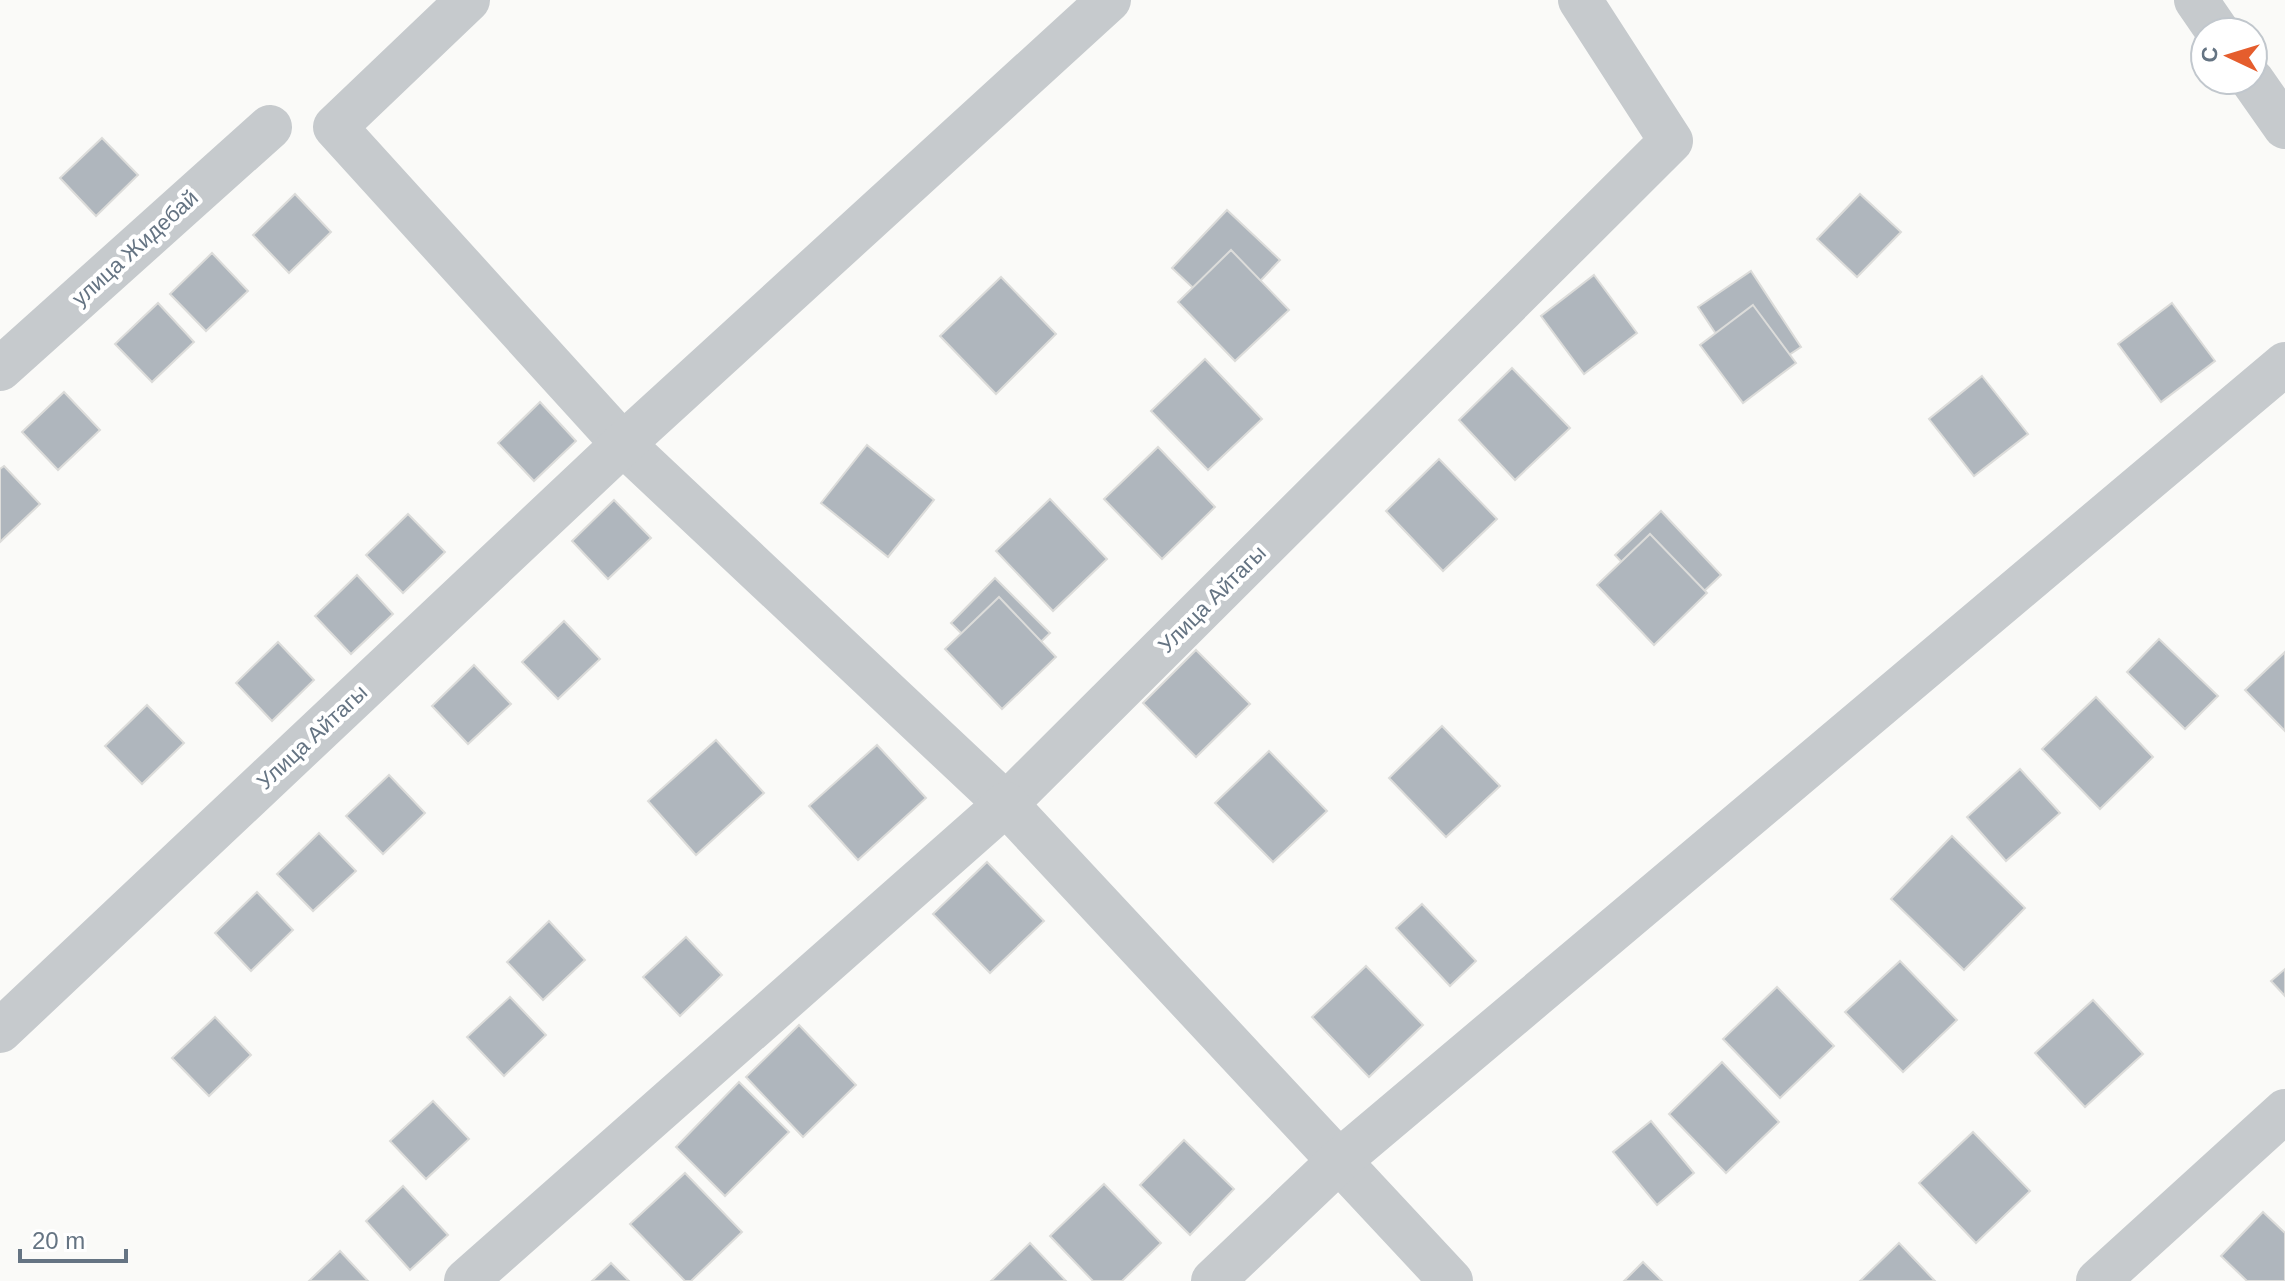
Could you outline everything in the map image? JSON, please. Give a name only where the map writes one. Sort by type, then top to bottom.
[{"type":"street","points":[[468,0],[335,127],[623,444],[1006,804],[1451,1281]]},
{"type":"street","name":"Улица Айтагы","points":[[0,1031],[623,444],[1109,0]]},
{"type":"street","name":"Улица Айтагы","points":[[1006,804],[1671,141],[1580,0]]},
{"type":"street","points":[[2263,96],[2285,127]]},
{"type":"street","name":"улица Жидебай","points":[[0,369],[270,127]]},
{"type":"street","points":[[1213,1281],[1339,1161],[2285,364]]},
{"type":"street","points":[[466,1281],[1006,804]]},
{"type":"street","points":[[2098,1281],[2285,1111]]},
{"type":"building","points":[[102,138],[138,175],[96,216],[60,178]]},
{"type":"building","points":[[295,194],[331,232],[289,273],[253,235]]},
{"type":"building","points":[[1860,194],[1901,232],[1857,277],[1817,239]]},
{"type":"building","points":[[1227,210],[1280,260],[1225,318],[1172,268]]},
{"type":"building","points":[[1231,250],[1289,310],[1235,361],[1178,302]]},
{"type":"building","points":[[212,253],[248,291],[206,331],[170,294]]},
{"type":"building","points":[[1751,271],[1801,347],[1748,382],[1698,307]]},
{"type":"building","points":[[1594,275],[1637,333],[1584,374],[1541,316]]},
{"type":"building","points":[[1001,277],[1056,334],[996,394],[940,336]]},
{"type":"building","points":[[158,303],[194,342],[152,382],[115,344]]},
{"type":"building","points":[[2172,303],[2215,361],[2161,402],[2118,344]]},
{"type":"building","points":[[1753,305],[1796,363],[1743,403],[1700,345]]},
{"type":"building","points":[[1205,359],[1262,419],[1208,470],[1151,411]]},
{"type":"building","points":[[1512,368],[1570,428],[1515,480],[1459,420]]},
{"type":"building","points":[[1982,376],[2028,434],[1974,476],[1929,419]]},
{"type":"building","points":[[64,392],[100,430],[58,470],[22,432]]},
{"type":"building","points":[[540,402],[576,441],[534,481],[498,443]]},
{"type":"building","points":[[867,445],[934,500],[888,557],[821,503]]},
{"type":"building","points":[[1158,447],[1215,507],[1162,559],[1104,499]]},
{"type":"building","points":[[1439,459],[1497,519],[1443,571],[1386,511]]},
{"type":"building","points":[[4,466],[40,504],[0,542],[0,469]]},
{"type":"building","points":[[1050,499],[1107,559],[1053,611],[996,551]]},
{"type":"building","points":[[614,500],[651,538],[608,579],[572,541]]},
{"type":"building","points":[[1661,511],[1721,575],[1675,619],[1615,555]]},
{"type":"building","points":[[408,514],[445,552],[403,593],[366,555]]},
{"type":"building","points":[[1650,534],[1707,593],[1654,645],[1597,585]]},
{"type":"building","points":[[357,575],[393,614],[351,654],[315,616]]},
{"type":"building","points":[[995,578],[1050,633],[1005,677],[951,623]]},
{"type":"building","points":[[999,597],[1056,657],[1002,709],[945,649]]},
{"type":"building","points":[[564,621],[600,659],[558,699],[522,662]]},
{"type":"building","points":[[2159,639],[2218,696],[2185,729],[2127,672]]},
{"type":"building","points":[[278,642],[314,680],[272,721],[236,683]]},
{"type":"building","points":[[1196,650],[1250,704],[1196,757],[1143,703]]},
{"type":"building","points":[[2285,652],[2285,731],[2245,690]]},
{"type":"building","points":[[474,665],[511,704],[468,744],[432,706]]},
{"type":"building","points":[[2096,697],[2153,757],[2100,809],[2042,749]]},
{"type":"building","points":[[147,705],[184,743],[142,784],[105,746]]},
{"type":"building","points":[[1442,726],[1500,786],[1446,837],[1389,778]]},
{"type":"building","points":[[716,740],[764,793],[696,855],[648,801]]},
{"type":"building","points":[[877,745],[926,798],[858,860],[809,806]]},
{"type":"building","points":[[1269,751],[1327,811],[1273,862],[1215,803]]},
{"type":"building","points":[[2020,769],[2060,813],[2006,861],[1967,817]]},
{"type":"building","points":[[389,775],[425,813],[383,854],[346,816]]},
{"type":"building","points":[[319,833],[356,871],[313,911],[277,874]]},
{"type":"building","points":[[1952,836],[2025,908],[1964,970],[1891,899]]},
{"type":"building","points":[[987,862],[1044,921],[990,973],[933,914]]},
{"type":"building","points":[[257,892],[293,930],[251,971],[215,933]]},
{"type":"building","points":[[1422,904],[1476,961],[1450,986],[1396,928]]},
{"type":"building","points":[[549,921],[585,960],[543,1000],[507,962]]},
{"type":"building","points":[[686,937],[722,975],[680,1016],[643,977]]},
{"type":"building","points":[[1900,961],[1957,1020],[1903,1072],[1845,1012]]},
{"type":"building","points":[[1366,966],[1423,1025],[1369,1077],[1312,1017]]},
{"type":"building","points":[[2285,969],[2285,996],[2271,981]]},
{"type":"building","points":[[1777,987],[1834,1046],[1780,1098],[1723,1039]]},
{"type":"building","points":[[510,997],[546,1035],[504,1076],[467,1037]]},
{"type":"building","points":[[2093,1000],[2143,1054],[2085,1107],[2035,1053]]},
{"type":"building","points":[[215,1017],[251,1055],[209,1096],[172,1058]]},
{"type":"building","points":[[799,1025],[856,1085],[803,1137],[746,1077]]},
{"type":"building","points":[[1722,1062],[1779,1122],[1726,1173],[1669,1114]]},
{"type":"building","points":[[739,1082],[789,1132],[725,1196],[676,1147]]},
{"type":"building","points":[[433,1101],[469,1139],[426,1179],[390,1141]]},
{"type":"building","points":[[1651,1121],[1694,1173],[1657,1205],[1613,1152]]},
{"type":"building","points":[[1973,1132],[2030,1191],[1976,1243],[1919,1183]]},
{"type":"building","points":[[1184,1140],[1234,1189],[1190,1235],[1140,1185]]},
{"type":"building","points":[[685,1173],[742,1232],[691,1281],[685,1281],[630,1224]]},
{"type":"building","points":[[1104,1184],[1161,1243],[1122,1281],[1093,1281],[1050,1236]]},
{"type":"building","points":[[403,1186],[448,1235],[410,1270],[366,1221]]},
{"type":"building","points":[[2263,1212],[2285,1233],[2285,1281],[2247,1281],[2221,1256]]},
{"type":"building","points":[[1030,1243],[1066,1281],[991,1281]]},
{"type":"building","points":[[1899,1243],[1935,1281],[1860,1281]]},
{"type":"building","points":[[340,1251],[368,1281],[309,1281]]},
{"type":"building","points":[[1643,1262],[1662,1281],[1624,1281]]},
{"type":"building","points":[[611,1263],[629,1281],[592,1281]]}]
